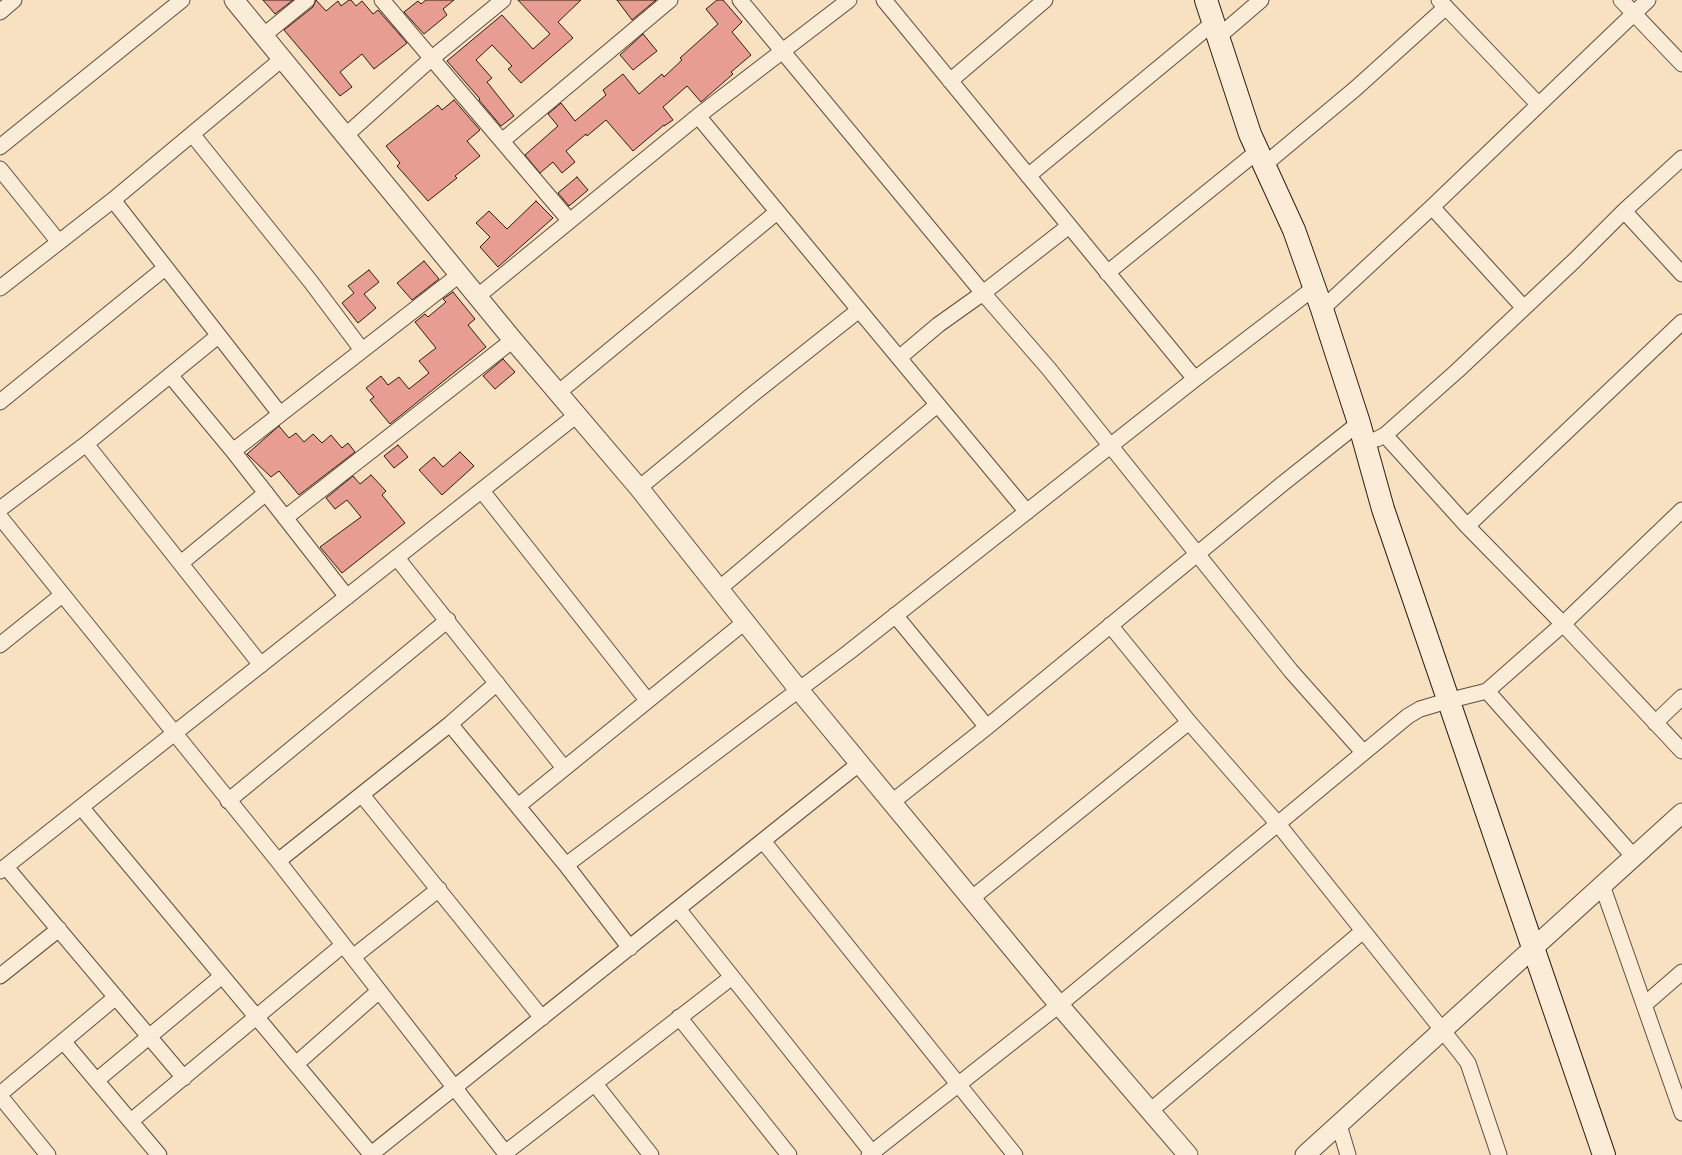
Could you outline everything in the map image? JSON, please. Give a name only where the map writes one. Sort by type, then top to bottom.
[{"type":"main road","points":[[1206,0],[1250,134],[1294,230],[1322,309],[1360,424],[1382,509],[1604,1155]]},
{"type":"street","points":[[0,12],[14,0]]},
{"type":"street","points":[[0,147],[182,0]]},
{"type":"street","points":[[234,0],[459,275],[639,488],[720,588],[799,690],[1059,1005],[1188,1155]]},
{"type":"street","points":[[264,35],[308,0]]},
{"type":"street","points":[[382,0],[569,220]]},
{"type":"street","points":[[345,136],[431,59],[503,0]]},
{"type":"street","points":[[502,141],[670,0]]},
{"type":"street","points":[[740,0],[983,294],[1049,369],[1110,446],[1158,503],[1196,554],[1291,671],[1363,752]]},
{"type":"street","points":[[478,296],[698,116],[849,0]]},
{"type":"street","points":[[884,0],[1195,379]]},
{"type":"street","points":[[950,81],[1045,0]]},
{"type":"street","points":[[1028,176],[1216,30],[1261,0]]},
{"type":"street","points":[[1621,0],[1682,64]]},
{"type":"street","points":[[1322,309],[1432,207],[1648,0]]},
{"type":"street","points":[[1108,273],[1355,89],[1443,4],[1538,104]]},
{"type":"street","points":[[0,288],[58,241],[113,200],[282,59]]},
{"type":"street","points":[[698,116],[1027,512]]},
{"type":"street","points":[[192,134],[311,282],[362,350]]},
{"type":"street","points":[[1366,447],[1385,435],[1524,308],[1624,211],[1682,158]]},
{"type":"street","points":[[0,169],[58,241]]},
{"type":"street","points":[[113,200],[280,414]]},
{"type":"street","points":[[1432,207],[1524,308]]},
{"type":"street","points":[[1624,211],[1682,274]]},
{"type":"street","points":[[559,392],[777,212]]},
{"type":"street","points":[[899,358],[938,325],[983,294],[1069,226]]},
{"type":"street","points":[[0,402],[165,268]]},
{"type":"street","points":[[233,451],[459,275]]},
{"type":"street","points":[[566,865],[799,690],[1195,379],[1314,288]]},
{"type":"street","points":[[639,488],[858,310]]},
{"type":"street","points":[[1467,526],[1682,322]]},
{"type":"street","points":[[0,509],[86,444],[218,336]]},
{"type":"street","points":[[285,518],[513,340]]},
{"type":"street","points":[[170,375],[233,451],[347,597]]},
{"type":"street","points":[[720,588],[937,405]]},
{"type":"street","points":[[184,1078],[59,929],[3,869],[578,414]]},
{"type":"street","points":[[892,802],[987,727],[1196,554],[1360,424]]},
{"type":"street","points":[[1385,435],[1467,526],[1563,624],[1682,751]]},
{"type":"street","points":[[86,444],[261,665]]},
{"type":"street","points":[[482,490],[647,700]]},
{"type":"street","points":[[181,563],[266,493]]},
{"type":"street","points":[[678,909],[872,1154],[1059,1005],[1408,716],[1420,709],[1447,700],[1487,691],[1563,624],[1682,510]]},
{"type":"street","points":[[0,517],[278,861],[456,1087],[506,1154],[732,977]]},
{"type":"street","points":[[397,558],[448,620],[564,768]]},
{"type":"street","points":[[0,645],[62,595]]},
{"type":"street","points":[[895,615],[987,727]]},
{"type":"street","points":[[228,801],[448,620]]},
{"type":"street","points":[[518,806],[746,621]]},
{"type":"street","points":[[1110,625],[1189,722],[1278,824],[1443,1029],[1468,1063],[1499,1155]]},
{"type":"street","points":[[278,861],[450,724],[497,683]]},
{"type":"street","points":[[1487,691],[1634,857]]},
{"type":"street","points":[[1655,723],[1682,697]]},
{"type":"street","points":[[972,898],[1189,722]]},
{"type":"street","points":[[450,724],[566,865],[630,948]]},
{"type":"street","points":[[81,807],[371,1154],[860,763]]},
{"type":"street","points":[[362,795],[542,1018]]},
{"type":"street","points":[[1305,1155],[1533,946],[1682,813]]},
{"type":"street","points":[[763,841],[958,1086],[1015,1155]]},
{"type":"street","points":[[1602,885],[1682,1113]]},
{"type":"street","points":[[353,957],[439,889]]},
{"type":"street","points":[[0,976],[59,929]]},
{"type":"street","points":[[1150,1112],[1363,931]]},
{"type":"street","points":[[131,1121],[343,944]]},
{"type":"street","points":[[1644,1005],[1682,972]]},
{"type":"street","points":[[97,1080],[222,976]]},
{"type":"street","points":[[296,1064],[379,991]]},
{"type":"street","points":[[48,1155],[0,1095],[116,997]]},
{"type":"street","points":[[679,1017],[789,1155]]},
{"type":"street","points":[[63,1041],[160,1155]]},
{"type":"street","points":[[594,1084],[651,1155]]},
{"type":"street","points":[[1338,1125],[1348,1155]]},
{"type":"building","points":[[263,0],[293,0],[275,14]]},
{"type":"building","points":[[316,0],[326,11],[338,1],[341,6],[351,0],[356,6],[362,1],[373,14],[378,10],[407,43],[374,69],[362,54],[340,72],[352,87],[340,96],[284,30],[313,7]]},
{"type":"building","points":[[426,0],[454,0],[443,9],[447,15],[424,34],[404,12],[418,1],[421,4]]},
{"type":"building","points":[[518,0],[581,0],[558,22],[573,38],[521,83],[508,69],[512,66],[492,45],[476,60],[492,78],[487,82],[514,116],[501,126],[447,61],[502,15],[533,49],[550,34]]},
{"type":"building","points":[[617,0],[656,0],[632,20]]},
{"type":"building","points":[[717,0],[723,0],[742,22],[732,32],[751,55],[731,72],[733,74],[701,102],[687,86],[663,107],[673,120],[664,125],[633,151],[606,120],[566,151],[575,162],[562,173],[553,162],[540,173],[525,155],[558,126],[548,114],[561,103],[575,121],[606,95],[603,90],[623,74],[639,94],[662,74],[664,77],[682,60],[680,58],[718,24],[706,9]]},
{"type":"building","points":[[643,34],[657,51],[633,70],[620,55]]},
{"type":"building","points":[[454,100],[480,130],[467,141],[480,156],[455,176],[457,178],[428,201],[397,166],[400,163],[386,146],[438,105],[442,110]]},
{"type":"building","points":[[577,177],[588,190],[569,206],[558,193]]},
{"type":"building","points":[[536,201],[553,218],[498,267],[480,247],[490,237],[476,223],[489,211],[507,229]]},
{"type":"building","points":[[424,261],[439,279],[412,300],[397,283]]},
{"type":"building","points":[[369,270],[379,282],[364,294],[376,308],[358,323],[342,303],[354,293],[348,286]]},
{"type":"building","points":[[453,292],[475,319],[468,325],[486,347],[390,424],[370,400],[374,397],[366,388],[381,376],[388,385],[399,377],[409,389],[429,373],[419,361],[436,348],[415,322],[425,314],[428,317],[446,302],[443,299]]},
{"type":"building","points":[[503,359],[515,372],[495,389],[483,376]]},
{"type":"building","points":[[279,426],[289,438],[296,433],[304,442],[313,434],[322,443],[331,435],[342,448],[348,443],[355,452],[299,495],[279,471],[271,477],[247,454]]},
{"type":"building","points":[[398,445],[408,457],[394,468],[384,456]]},
{"type":"building","points":[[460,452],[474,466],[442,495],[419,470],[434,457],[443,467]]},
{"type":"building","points":[[371,475],[386,491],[382,495],[405,523],[342,573],[320,547],[361,517],[347,500],[335,509],[326,498],[353,476],[360,484]]}]
